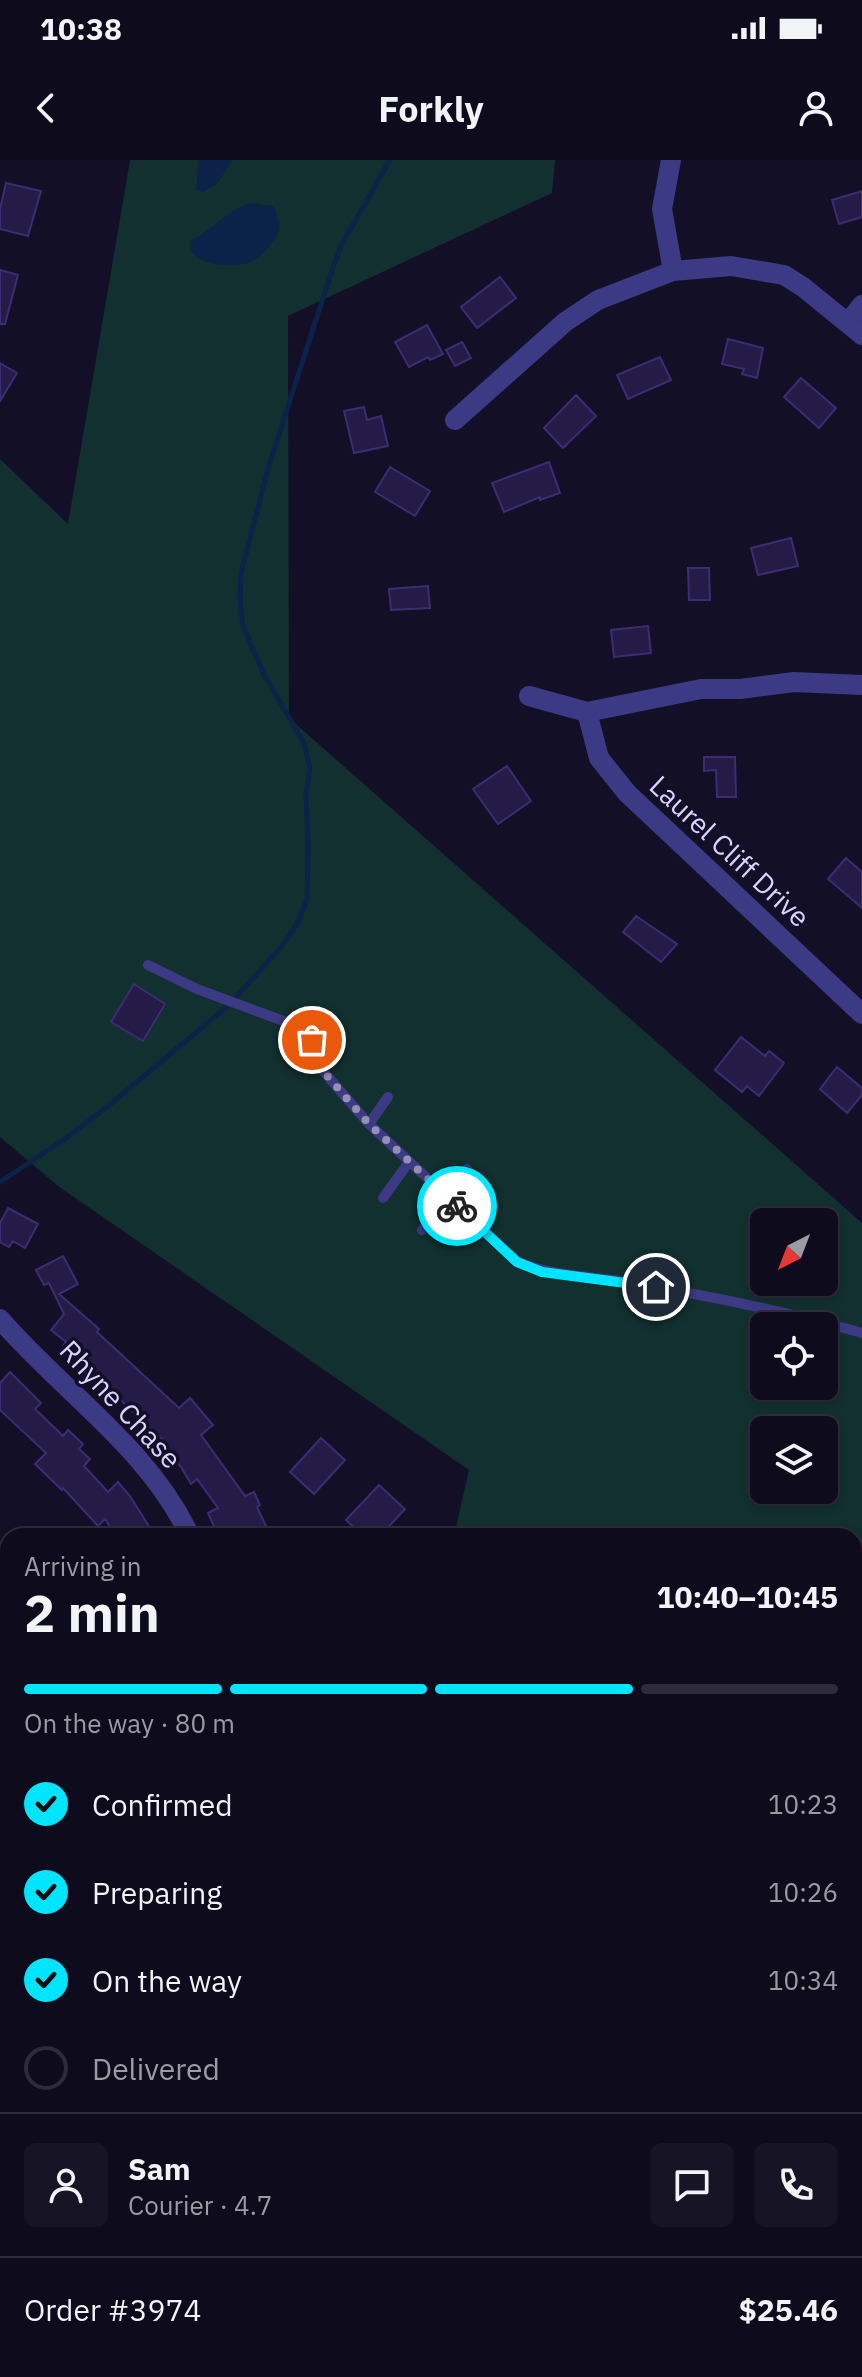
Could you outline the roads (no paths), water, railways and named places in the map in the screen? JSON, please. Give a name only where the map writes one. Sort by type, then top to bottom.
[{"type":"street","points":[[671,160],[662,209],[673,271]]},
{"type":"street","points":[[455,420],[576,315],[609,295],[673,271],[731,266],[784,275],[855,329],[862,305]]},
{"type":"street","points":[[529,696],[587,712],[701,689],[740,689],[794,682],[862,685]]},
{"type":"street","name":"Laurel Cliff Drive","points":[[587,712],[599,758],[627,793],[862,1014]]},
{"type":"street","name":"Rhyne Chase","points":[[0,1319],[89,1405],[146,1468],[176,1507],[186,1528]]},
{"type":"lane","points":[[148,965],[187,985],[318,1028],[312,1040],[310,1056],[369,1124],[517,1262],[542,1272],[625,1282],[781,1310],[862,1333]]},
{"type":"lane","points":[[369,1124],[388,1097]]},
{"type":"lane","points":[[383,1198],[409,1162]]},
{"type":"lane","points":[[422,1230],[467,1169]]},
{"type":"water","points":[[199,160],[233,160],[216,185],[203,192],[196,190]]},
{"type":"water","points":[[250,203],[273,206],[279,219],[277,236],[264,253],[251,262],[234,265],[212,264],[195,256],[191,241],[233,211]]},
{"type":"waterway","points":[[0,1182],[108,1106],[229,1005],[282,946],[297,924],[307,899],[306,794],[310,768],[304,743],[264,675],[243,626],[241,573],[267,472],[332,270],[341,246],[390,160]]}]
